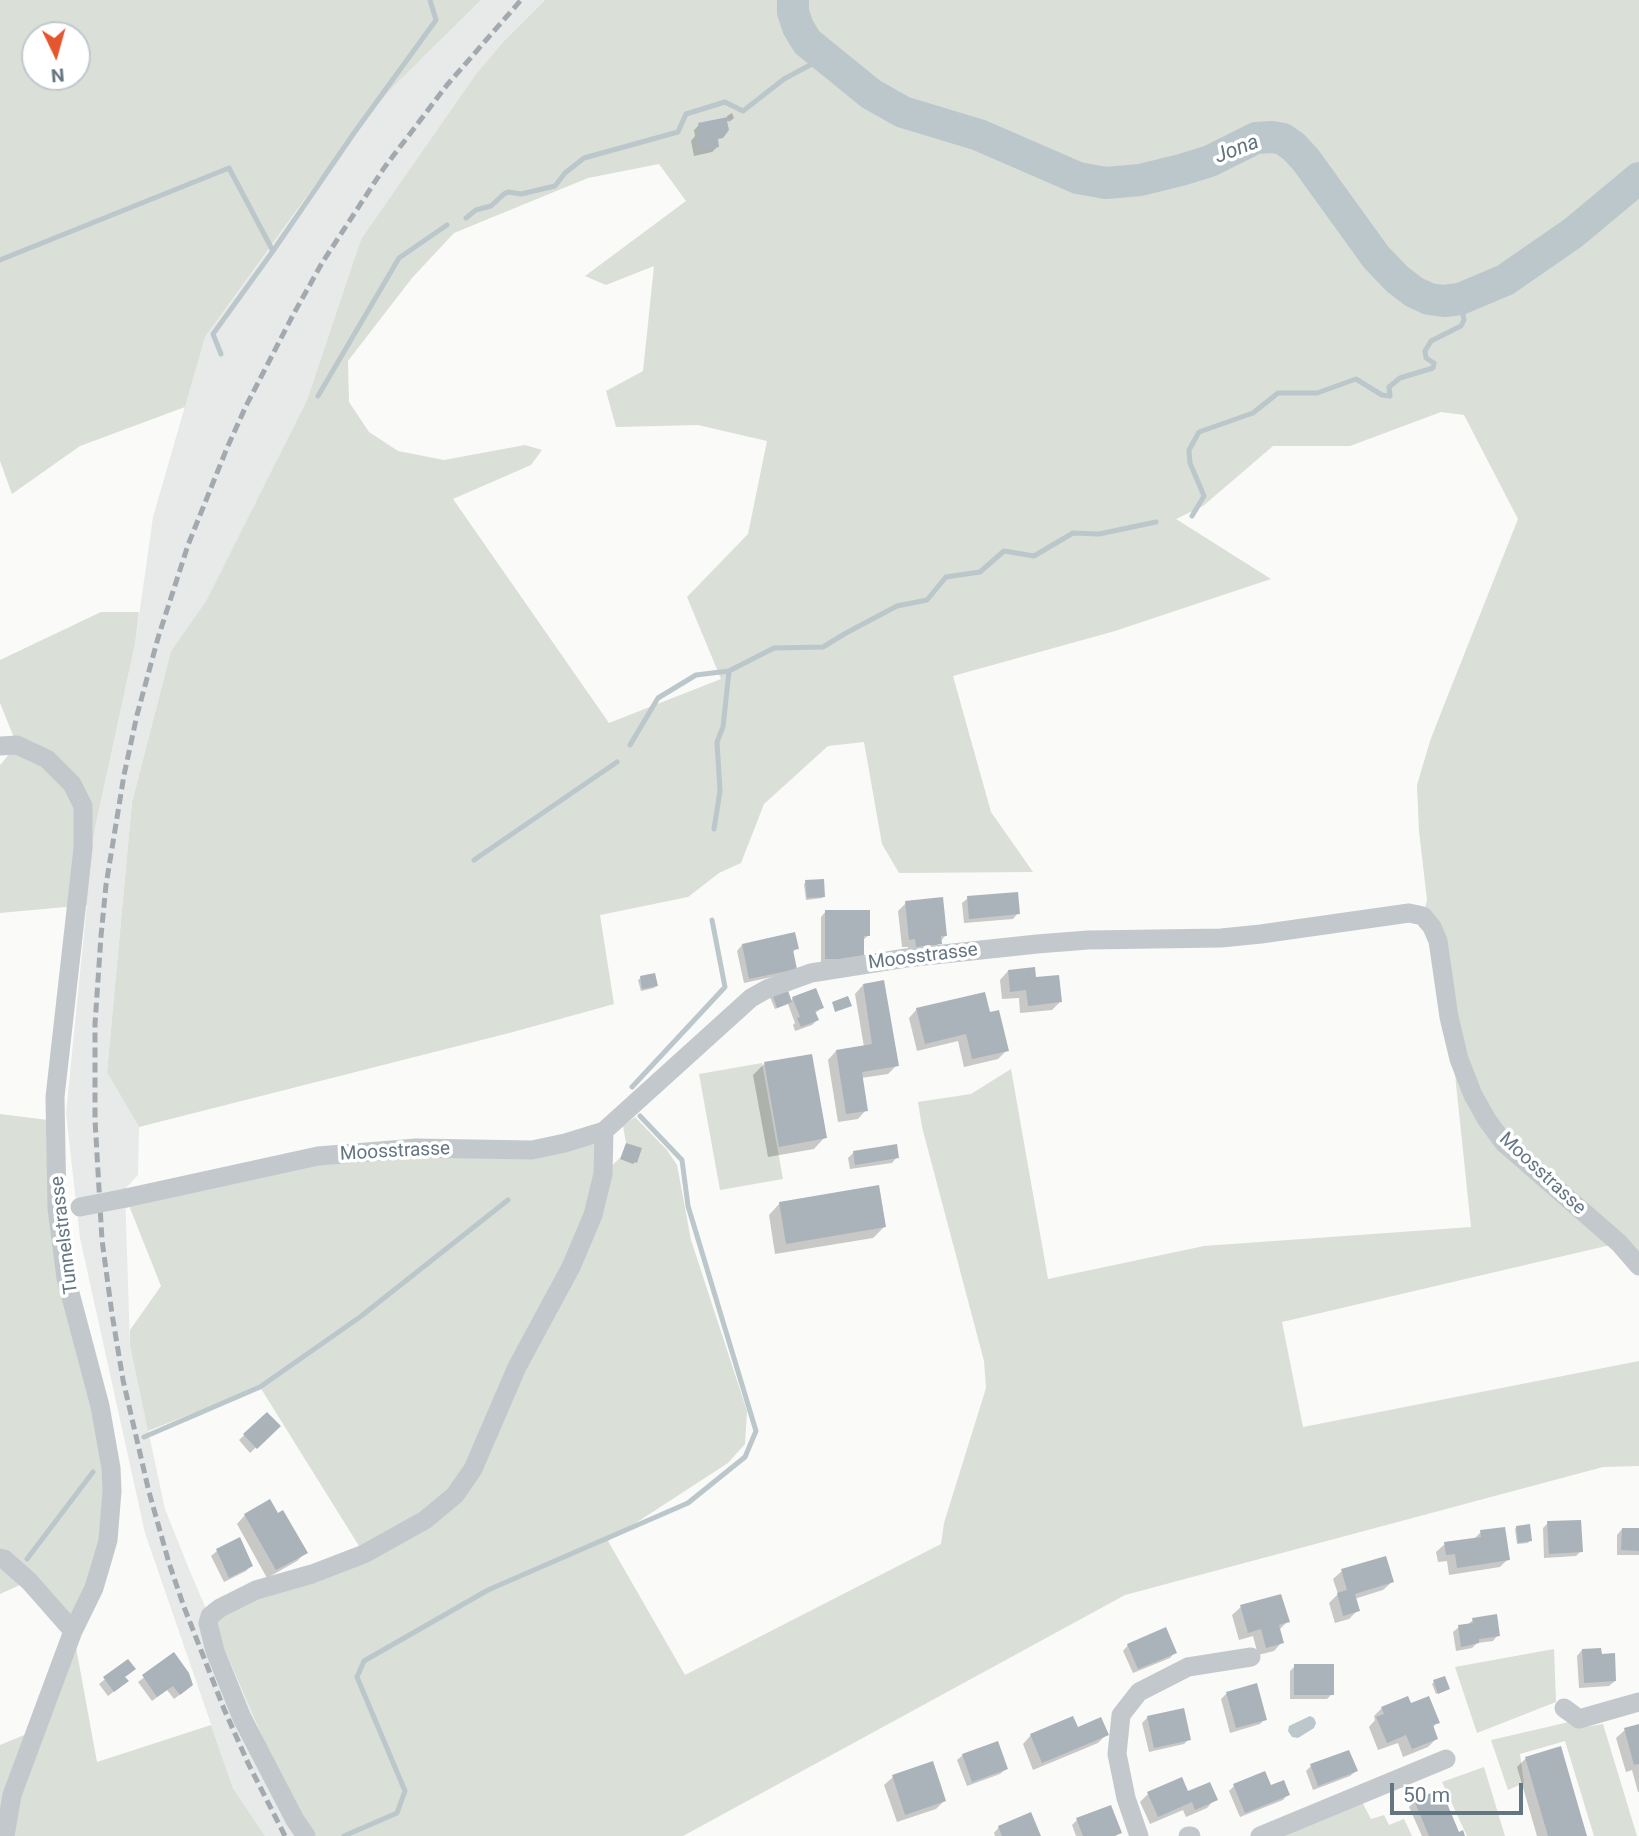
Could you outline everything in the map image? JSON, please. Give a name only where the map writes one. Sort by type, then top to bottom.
[{"type":"street","name":"Tunnelstrasse","points":[[0,746],[17,746],[47,758],[72,784],[83,806],[83,848],[55,1097],[57,1208],[66,1278],[100,1406],[112,1480],[108,1539],[94,1588],[73,1631],[12,1795],[5,1836]]},
{"type":"street","name":"Moosstrasse","points":[[57,1208],[80,1207],[127,1198],[318,1156],[416,1148],[532,1150],[604,1131],[751,998],[767,989],[811,973],[906,958],[1037,944],[1088,940],[1221,938],[1409,913],[1423,916],[1438,941],[1449,1017],[1459,1059],[1487,1121],[1504,1143],[1619,1243],[1639,1266]]},
{"type":"street","points":[[306,1836],[242,1718],[215,1651],[208,1623],[210,1616],[256,1590],[312,1574],[365,1554],[425,1520],[455,1495],[473,1469],[517,1367],[571,1267],[593,1215],[603,1174],[604,1131]]},
{"type":"street","points":[[0,1558],[29,1580],[73,1631]]},
{"type":"street","points":[[1139,1836],[1125,1798],[1117,1754],[1121,1715],[1139,1692],[1188,1667],[1251,1657]]},
{"type":"street","points":[[1564,1708],[1579,1719],[1639,1702]]},
{"type":"street","points":[[1260,1836],[1446,1759]]},
{"type":"shaded area","points":[[0,0],[481,0],[392,88],[318,181],[205,337],[185,407],[80,446],[12,494],[0,461]]},
{"type":"shaded area","points":[[481,0],[545,0],[476,74],[361,239],[307,400],[206,601],[171,651],[132,802],[107,1071],[139,1127],[138,1175],[125,1189],[130,1346],[165,1509],[305,1836],[265,1836],[233,1788],[145,1533],[80,1238],[66,1113],[94,833],[135,644],[153,517],[205,337],[354,133],[392,88]]},
{"type":"shaded area","points":[[545,0],[1639,0],[1639,1266],[1619,1243],[1282,1322],[1303,1427],[1639,1361],[1639,1466],[1603,1467],[1125,1595],[683,1836],[305,1836],[210,1616],[364,1554],[260,1387],[148,1431],[130,1346],[130,1330],[161,1286],[126,1198],[318,1156],[532,1150],[604,1131],[604,1173],[621,1157],[626,1143],[623,1126],[635,1117],[667,1150],[677,1165],[691,1240],[747,1411],[745,1444],[728,1463],[608,1541],[685,1675],[941,1544],[944,1523],[986,1388],[984,1361],[922,1127],[918,1102],[971,1094],[1011,1069],[1048,1279],[1204,1246],[1471,1227],[1449,1017],[1423,916],[1427,900],[1417,785],[1430,741],[1518,519],[1464,415],[1441,412],[1350,446],[1273,446],[1203,506],[1176,519],[1271,579],[1115,631],[953,676],[991,812],[1033,872],[899,873],[882,844],[864,742],[828,746],[764,804],[741,863],[719,873],[688,897],[600,915],[614,1004],[139,1127],[107,1072],[132,802],[171,651],[206,601],[307,400],[361,239],[476,74]],"holes":[[[659,164],[686,201],[585,276],[606,285],[654,266],[643,371],[606,391],[616,427],[698,425],[767,441],[748,534],[687,597],[721,679],[609,723],[453,499],[531,465],[542,450],[525,445],[444,460],[398,451],[369,432],[349,402],[348,361],[412,278],[454,233],[588,178]]]},
{"type":"shaded area","points":[[101,612],[139,612],[135,644],[94,833],[87,905],[0,913],[0,765],[17,745],[0,703],[0,660]]},
{"type":"shaded area","points":[[762,1063],[783,1179],[720,1190],[699,1074]]},
{"type":"shaded area","points":[[0,1114],[56,1121],[57,1208],[112,1491],[73,1631],[29,1581],[0,1594]]},
{"type":"shaded area","points":[[73,1631],[97,1762],[211,1725],[233,1788],[265,1836],[0,1836],[0,1745],[34,1731]]},
{"type":"shaded area","points":[[1554,1649],[1556,1702],[1477,1733],[1455,1667]]},
{"type":"shaded area","points":[[1310,1716],[1316,1723],[1314,1728],[1298,1738],[1292,1737],[1288,1731],[1289,1726]]},
{"type":"shaded area","points":[[1569,1722],[1579,1728],[1603,1724],[1637,1836],[1594,1836],[1565,1741],[1520,1754],[1524,1783],[1508,1790],[1491,1740]]},
{"type":"shaded area","points":[[1484,1767],[1505,1836],[1467,1836],[1442,1782]]},
{"type":"shaded area","points":[[1362,1802],[1371,1819],[1384,1815],[1389,1825],[1404,1819],[1412,1836],[1276,1836]]},
{"type":"building","points":[[728,117],[729,130],[723,138],[718,139],[719,147],[699,151],[695,134],[700,133],[698,123]]},
{"type":"building","points":[[824,879],[825,897],[807,898],[805,880]]},
{"type":"building","points":[[1018,892],[1020,914],[969,919],[967,896]]},
{"type":"building","points":[[943,897],[947,936],[941,936],[942,944],[916,947],[915,939],[909,940],[905,901]]},
{"type":"building","points":[[825,910],[870,910],[870,936],[864,936],[864,959],[825,959]]},
{"type":"building","points":[[795,932],[799,949],[793,950],[797,969],[749,979],[742,944]]},
{"type":"building","points":[[1035,967],[1036,977],[1059,975],[1062,1002],[1028,1006],[1026,990],[1010,992],[1008,970]]},
{"type":"building","points":[[655,973],[658,986],[642,989],[640,976]]},
{"type":"building","points":[[884,980],[899,1066],[862,1072],[868,1111],[846,1114],[836,1050],[872,1044],[863,984]]},
{"type":"building","points":[[787,988],[792,1002],[777,1008],[772,993]]},
{"type":"building","points":[[816,988],[824,1008],[815,1011],[819,1020],[801,1027],[792,997]]},
{"type":"building","points":[[985,992],[990,1012],[999,1010],[1009,1051],[972,1059],[966,1034],[925,1044],[916,1008]]},
{"type":"building","points":[[848,996],[852,1006],[835,1012],[832,1002]]},
{"type":"building","points":[[812,1054],[827,1138],[779,1147],[764,1062]]},
{"type":"building","points":[[626,1143],[642,1148],[637,1163],[621,1157]]},
{"type":"building","points":[[897,1144],[899,1158],[855,1165],[853,1151]]},
{"type":"building","points":[[879,1185],[886,1227],[786,1244],[779,1202]]},
{"type":"building","points":[[267,1412],[281,1426],[257,1449],[243,1434]]},
{"type":"building","points":[[270,1499],[278,1513],[283,1510],[308,1553],[276,1570],[244,1514]]},
{"type":"building","points":[[1581,1520],[1583,1552],[1549,1554],[1547,1521]]},
{"type":"building","points":[[1530,1524],[1532,1541],[1518,1543],[1516,1526]]},
{"type":"building","points":[[1505,1527],[1510,1560],[1457,1568],[1455,1554],[1446,1555],[1444,1542],[1481,1537],[1480,1530]]},
{"type":"building","points":[[1622,1528],[1639,1528],[1639,1551],[1621,1550]]},
{"type":"building","points":[[240,1537],[253,1566],[229,1578],[216,1549]]},
{"type":"building","points":[[1386,1556],[1394,1582],[1355,1594],[1360,1611],[1343,1616],[1337,1593],[1347,1590],[1341,1569]]},
{"type":"building","points":[[1281,1594],[1290,1622],[1279,1625],[1284,1643],[1266,1648],[1261,1629],[1248,1633],[1240,1605]]},
{"type":"building","points":[[1497,1614],[1500,1636],[1479,1639],[1479,1643],[1461,1647],[1458,1625],[1473,1623],[1472,1618]]},
{"type":"building","points":[[1166,1627],[1177,1653],[1138,1669],[1127,1644]]},
{"type":"building","points":[[1601,1648],[1602,1654],[1615,1653],[1616,1681],[1584,1683],[1582,1649]]},
{"type":"building","points":[[174,1652],[189,1673],[193,1685],[180,1695],[173,1686],[157,1697],[142,1675]]},
{"type":"building","points":[[128,1659],[136,1669],[125,1677],[129,1681],[114,1692],[103,1677]]},
{"type":"building","points":[[1294,1664],[1334,1664],[1334,1695],[1294,1695]]},
{"type":"building","points":[[1445,1676],[1450,1689],[1438,1694],[1433,1680]]},
{"type":"building","points":[[1257,1683],[1267,1720],[1236,1728],[1226,1692]]},
{"type":"building","points":[[1408,1696],[1411,1703],[1429,1696],[1440,1723],[1433,1725],[1438,1739],[1412,1749],[1406,1735],[1387,1743],[1376,1717],[1384,1714],[1381,1707]]},
{"type":"building","points":[[1184,1708],[1191,1740],[1154,1748],[1147,1716]]},
{"type":"building","points":[[1073,1716],[1078,1727],[1101,1717],[1109,1735],[1042,1763],[1030,1734]]},
{"type":"building","points":[[1639,1724],[1639,1764],[1634,1765],[1624,1728]]},
{"type":"building","points":[[998,1741],[1008,1769],[972,1782],[962,1754]]},
{"type":"building","points":[[1561,1746],[1587,1836],[1548,1836],[1525,1757]]},
{"type":"building","points":[[1349,1750],[1358,1771],[1318,1786],[1310,1764]]},
{"type":"building","points":[[933,1761],[946,1801],[905,1815],[892,1775]]},
{"type":"building","points":[[1265,1771],[1271,1785],[1284,1780],[1290,1795],[1245,1813],[1233,1784]]},
{"type":"building","points":[[1182,1777],[1188,1791],[1210,1782],[1218,1800],[1195,1810],[1192,1802],[1158,1817],[1147,1792]]},
{"type":"building","points":[[1441,1789],[1459,1832],[1463,1830],[1465,1836],[1429,1836],[1414,1800]]},
{"type":"building","points":[[1111,1805],[1122,1833],[1114,1836],[1083,1836],[1076,1818]]},
{"type":"building","points":[[1031,1812],[1041,1836],[1002,1836],[998,1826]]},
{"type":"waterway","points":[[221,354],[213,334],[436,20],[430,0]]},
{"type":"waterway","name":"Jona","points":[[793,0],[793,12],[807,42],[871,94],[903,112],[979,135],[1078,178],[1106,183],[1140,180],[1210,161],[1256,138],[1283,139],[1306,160],[1376,257],[1397,279],[1429,299],[1460,299],[1505,280],[1573,233],[1639,178]]},
{"type":"waterway","points":[[466,218],[476,210],[491,206],[508,192],[521,194],[555,186],[565,173],[584,158],[678,132],[686,114],[725,102],[743,111],[784,79],[825,57]]},
{"type":"waterway","points":[[0,260],[229,168],[273,251]]},
{"type":"waterway","points":[[318,396],[399,258],[447,225]]},
{"type":"waterway","points":[[1192,516],[1204,496],[1190,463],[1189,450],[1199,432],[1253,413],[1278,393],[1317,393],[1356,379],[1382,395],[1390,396],[1389,387],[1400,378],[1433,368],[1434,363],[1426,358],[1425,351],[1431,341],[1461,326],[1464,320],[1460,299]]},
{"type":"waterway","points":[[714,829],[720,791],[717,742],[723,727],[729,671],[774,648],[823,647],[897,606],[927,600],[946,577],[980,572],[1004,551],[1034,556],[1073,533],[1099,534],[1156,522]]},
{"type":"waterway","points":[[630,745],[658,698],[696,675],[729,671]]},
{"type":"waterway","points":[[474,860],[617,762]]},
{"type":"waterway","points":[[632,1087],[725,987],[712,920]]},
{"type":"waterway","points":[[344,1836],[397,1813],[405,1791],[357,1677],[364,1661],[488,1590],[688,1503],[745,1457],[756,1431],[688,1206],[682,1160],[640,1116]]},
{"type":"waterway","points":[[144,1437],[260,1387],[360,1317],[508,1200]]},
{"type":"waterway","points":[[27,1559],[93,1472]]},
{"type":"railway","points":[[285,1836],[224,1709],[184,1607],[149,1492],[123,1380],[102,1240],[95,1120],[95,1024],[106,885],[124,775],[158,638],[188,545],[246,406],[322,263],[384,168],[447,85],[521,0]]}]
